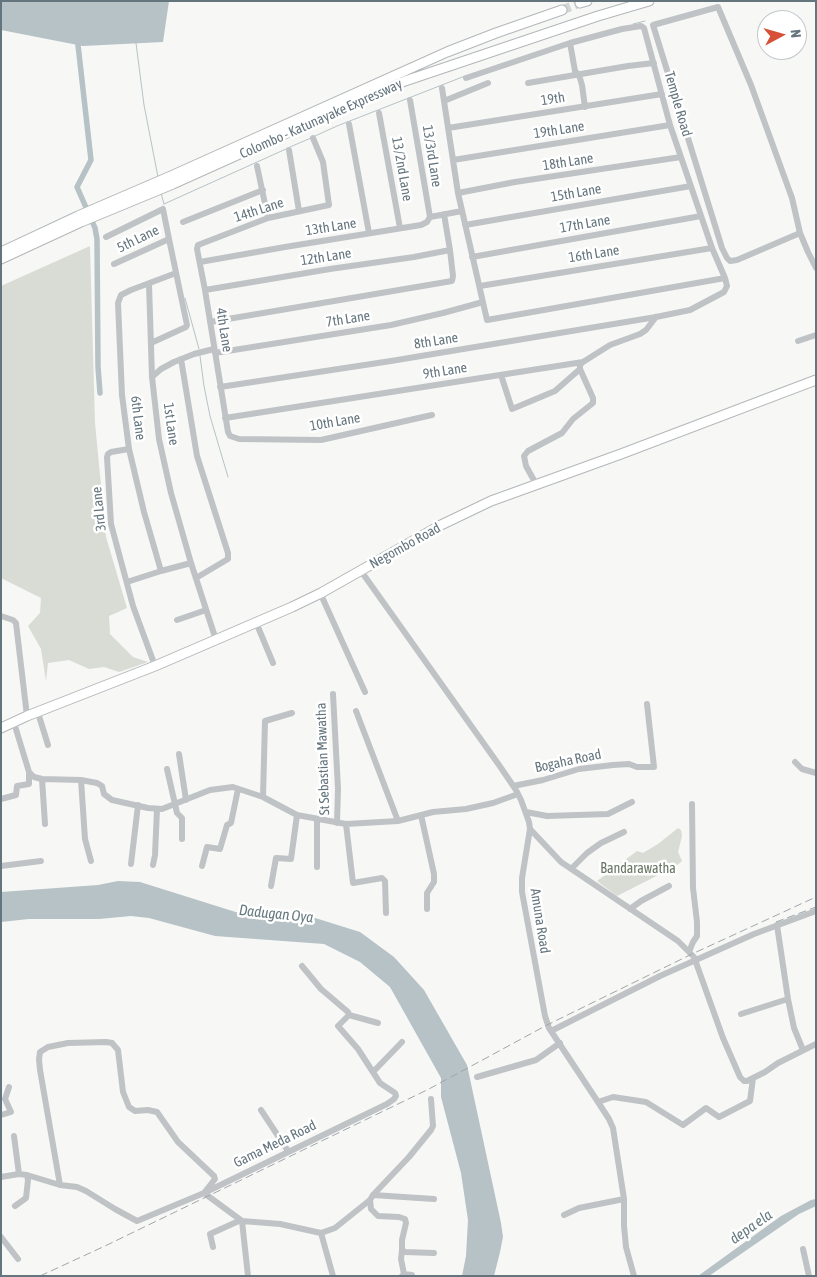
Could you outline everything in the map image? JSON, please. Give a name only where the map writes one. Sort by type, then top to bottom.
[{"type":"highway","name":"Colombo - Katunayake Expressway","points":[[1,252],[272,139],[405,81],[589,19],[649,1]]},
{"type":"highway","name":"Colombo - Katunayake Expressway","points":[[172,180],[447,52],[562,10]]},
{"type":"highway","name":"Colombo - Katunayake Expressway","points":[[1,259],[79,219]]},
{"type":"highway","name":"Negombo Road","points":[[1,733],[258,627],[322,597],[442,525],[491,501],[816,380]]},
{"type":"highway","name":"Negombo Road","points":[[1,728],[292,607],[493,506],[816,386]]},
{"type":"street","points":[[800,233],[736,260],[730,261],[727,258],[722,248],[653,25],[718,8],[751,85],[792,198],[800,233],[816,268]]},
{"type":"street","name":"Temple Road","points":[[466,78],[570,43],[622,29],[642,26],[670,125],[712,248],[725,278]]},
{"type":"street","points":[[570,43],[575,71],[579,75],[582,84],[585,107]]},
{"type":"street","points":[[528,83],[654,63]]},
{"type":"street","points":[[444,101],[488,83]]},
{"type":"street","points":[[442,88],[458,193],[487,320],[725,278],[727,286],[724,292],[690,310],[656,317]]},
{"type":"street","name":"19th","points":[[448,128],[662,94]]},
{"type":"street","name":"13/3rd Lane","points":[[410,100],[430,217]]},
{"type":"street","name":"13/2nd Lane","points":[[379,113],[400,228]]},
{"type":"street","points":[[349,124],[369,233]]},
{"type":"street","name":"19th Lane","points":[[453,160],[670,125]]},
{"type":"street","name":"14th Lane","points":[[198,245],[268,218],[329,205],[323,162],[313,138]]},
{"type":"street","points":[[289,150],[299,211]]},
{"type":"street","name":"18th Lane","points":[[458,193],[515,182],[681,157]]},
{"type":"street","points":[[257,166],[268,218]]},
{"type":"street","name":"15th Lane","points":[[465,225],[691,186]]},
{"type":"street","name":"14th Lane","points":[[183,222],[263,190]]},
{"type":"street","name":"5th Lane","points":[[106,237],[163,209],[169,239],[114,264]]},
{"type":"street","name":"13th Lane","points":[[200,262],[421,226],[430,217],[462,211]]},
{"type":"street","points":[[210,322],[452,281],[450,250],[444,214]]},
{"type":"street","name":"17th Lane","points":[[472,257],[702,216]]},
{"type":"street","points":[[151,343],[186,328],[187,325],[169,239]]},
{"type":"street","name":"4th Lane","points":[[198,245],[197,249],[225,418]]},
{"type":"street","name":"16th Lane","points":[[480,286],[712,248]]},
{"type":"street","name":"12th Lane","points":[[205,290],[450,250]]},
{"type":"street","points":[[149,284],[176,273]]},
{"type":"street","name":"1st Lane","points":[[149,284],[152,377],[160,439],[171,493],[216,640]]},
{"type":"street","name":"6th Lane","points":[[149,284],[121,295],[118,303],[122,395],[129,449],[161,571]]},
{"type":"street","name":"7th Lane","points":[[152,377],[161,369],[181,358],[202,352],[391,325],[483,302]]},
{"type":"street","name":"9th Lane","points":[[225,418],[501,375],[582,366],[610,345],[640,334],[646,330],[656,317]]},
{"type":"street","name":"8th Lane","points":[[220,387],[656,317]]},
{"type":"street","points":[[798,341],[816,335]]},
{"type":"street","points":[[181,358],[198,456],[228,553],[228,559],[196,578]]},
{"type":"street","points":[[501,375],[512,409],[555,390],[582,366],[593,398],[593,403],[573,419],[562,432],[528,451],[524,456],[526,466],[536,484]]},
{"type":"street","name":"10th Lane","points":[[225,418],[230,436],[239,439],[321,440],[432,415]]},
{"type":"street","name":"3rd Lane","points":[[127,582],[111,524],[107,457],[111,452],[129,449]]},
{"type":"street","points":[[154,666],[133,606],[127,582],[191,563]]},
{"type":"street","name":"Amuna Road","points":[[362,573],[513,786],[526,812],[530,829],[522,878],[522,892],[546,1021],[613,1128],[624,1198],[626,1247],[634,1276]]},
{"type":"street","points":[[322,597],[365,692]]},
{"type":"street","points":[[177,620],[206,610]]},
{"type":"street","points":[[1,616],[16,623],[27,716]]},
{"type":"street","points":[[258,627],[273,663]]},
{"type":"street","name":"St Sebastian Mawatha","points":[[333,694],[338,789],[337,823]]},
{"type":"street","name":"Bogaha Road","points":[[513,786],[543,780],[579,769],[629,764],[654,767],[647,704]]},
{"type":"street","points":[[356,711],[398,820]]},
{"type":"street","points":[[263,797],[265,721],[292,713]]},
{"type":"street","points":[[39,716],[48,745]]},
{"type":"street","points":[[1,799],[16,795],[17,786],[29,784],[29,772],[16,726]]},
{"type":"street","points":[[179,754],[186,800]]},
{"type":"street","points":[[795,762],[802,769],[816,773]]},
{"type":"street","points":[[167,769],[178,815],[182,818],[182,838]]},
{"type":"street","points":[[29,772],[34,777],[42,779],[80,780],[97,783],[102,786],[104,794],[112,800],[157,809],[162,809],[210,790],[233,787],[263,797],[297,815],[346,824],[398,820],[484,805],[518,794]]},
{"type":"street","points":[[42,779],[45,824]]},
{"type":"street","points":[[80,780],[85,839],[90,861]]},
{"type":"street","points":[[202,866],[207,847],[220,849],[227,825],[231,823],[238,789]]},
{"type":"street","points":[[526,812],[547,816],[608,814],[632,802]]},
{"type":"street","points":[[689,952],[697,936],[693,888],[692,804]]},
{"type":"street","points":[[131,864],[138,805]]},
{"type":"street","points":[[153,865],[157,809]]},
{"type":"street","points":[[271,886],[276,858],[290,859],[297,815]]},
{"type":"street","points":[[421,815],[434,874],[434,882],[427,893],[428,909]]},
{"type":"street","points":[[317,819],[317,867]]},
{"type":"street","points":[[346,824],[352,883],[382,878],[385,881],[386,913]]},
{"type":"street","points":[[530,829],[560,862],[678,942],[694,957],[722,1038],[740,1077],[744,1081],[754,1078],[778,1063],[816,1044]]},
{"type":"street","points":[[571,869],[600,843],[624,832]]},
{"type":"street","points":[[1,866],[41,861]]},
{"type":"street","points":[[630,909],[669,886]]},
{"type":"street","points":[[551,1031],[660,976],[816,911]]},
{"type":"street","points":[[777,926],[794,1028],[803,1050]]},
{"type":"street","points":[[302,966],[321,989],[348,1012],[348,1015],[378,1023]]},
{"type":"street","points":[[741,1014],[788,999]]},
{"type":"street","name":"Gama Meda Road","points":[[1,1177],[19,1174],[27,1175],[60,1185],[77,1187],[137,1221],[204,1193],[394,1099],[395,1093],[380,1082],[358,1049],[338,1026],[348,1015]]},
{"type":"street","points":[[374,1071],[402,1042]]},
{"type":"street","points":[[60,1185],[39,1059],[40,1052],[48,1047],[68,1043],[112,1043],[118,1050],[124,1092],[129,1107],[135,1111],[148,1110],[157,1112],[178,1142],[214,1176],[215,1179],[204,1193],[242,1220],[280,1224],[321,1233],[335,1228],[371,1197],[409,1157],[433,1126],[431,1099]]},
{"type":"street","points":[[477,1077],[536,1060],[560,1043]]},
{"type":"street","points":[[598,1102],[613,1097],[646,1102],[683,1125],[706,1108],[719,1117],[750,1101],[754,1078]]},
{"type":"street","points":[[1,1115],[11,1112],[5,1099],[9,1088]]},
{"type":"street","points":[[261,1110],[288,1151]]},
{"type":"street","points":[[14,1136],[19,1174]]},
{"type":"street","points":[[15,1206],[26,1198],[27,1175]]},
{"type":"street","points":[[371,1197],[434,1199]]},
{"type":"street","points":[[371,1197],[371,1209],[378,1216],[405,1219],[401,1259],[403,1275],[412,1276]]},
{"type":"street","points":[[564,1215],[579,1208],[624,1198]]},
{"type":"street","points":[[213,1247],[210,1234],[242,1220]]},
{"type":"street","points":[[242,1220],[248,1276]]},
{"type":"street","points":[[321,1233],[332,1276]]},
{"type":"street","points":[[1,1237],[18,1259]]},
{"type":"street","points":[[803,1249],[809,1276]]},
{"type":"street","points":[[402,1250],[405,1252],[434,1253]]},
{"type":"green space","points":[[90,246],[95,423],[106,537],[127,608],[109,616],[110,634],[133,657],[148,662],[119,672],[104,667],[89,669],[69,660],[48,663],[46,681],[41,649],[28,626],[40,613],[41,598],[1,578],[1,286]]},
{"type":"green space","name":"Bandarawatha","points":[[678,828],[681,830],[682,836],[678,852],[682,861],[676,866],[617,896],[597,881],[637,851],[643,853]]},
{"type":"shaded area","points":[[1,1],[169,1],[163,42],[83,46],[1,30]]},
{"type":"shaded area","points":[[118,881],[140,882],[242,914],[312,917],[360,932],[394,957],[424,990],[467,1065],[503,1237],[494,1276],[462,1276],[466,1256],[468,1220],[461,1173],[441,1097],[441,1078],[390,987],[360,962],[324,944],[215,936],[149,918],[131,916],[99,919],[29,919],[1,922],[1,892],[98,885]]},
{"type":"shaded area","points":[[816,1199],[816,1206],[799,1214],[709,1276],[698,1276],[781,1216]]},
{"type":"waterway","points":[[633,24],[645,21]]},
{"type":"waterway","points":[[136,43],[144,105],[158,177]]},
{"type":"waterway","points":[[78,45],[91,160],[77,187],[95,228],[97,239],[100,393]]},
{"type":"waterway","points":[[315,136],[465,76]]},
{"type":"waterway","points":[[290,147],[311,138]]},
{"type":"waterway","points":[[164,204],[286,149]]},
{"type":"waterway","points":[[161,193],[164,204]]},
{"type":"waterway","points":[[185,298],[199,349]]},
{"type":"waterway","points":[[200,356],[210,416],[228,477]]},
{"type":"tunnel","points":[[562,10],[580,3]]},
{"type":"railway","points":[[40,1276],[429,1089],[547,1025],[692,954],[816,897]]},
{"type":"railway","points":[[776,922],[816,907]]},
{"type":"water label","name":"Dadugan Oya","points":[[276,914]]},
{"type":"water label","name":"depa ela","points":[[751,1227]]}]
